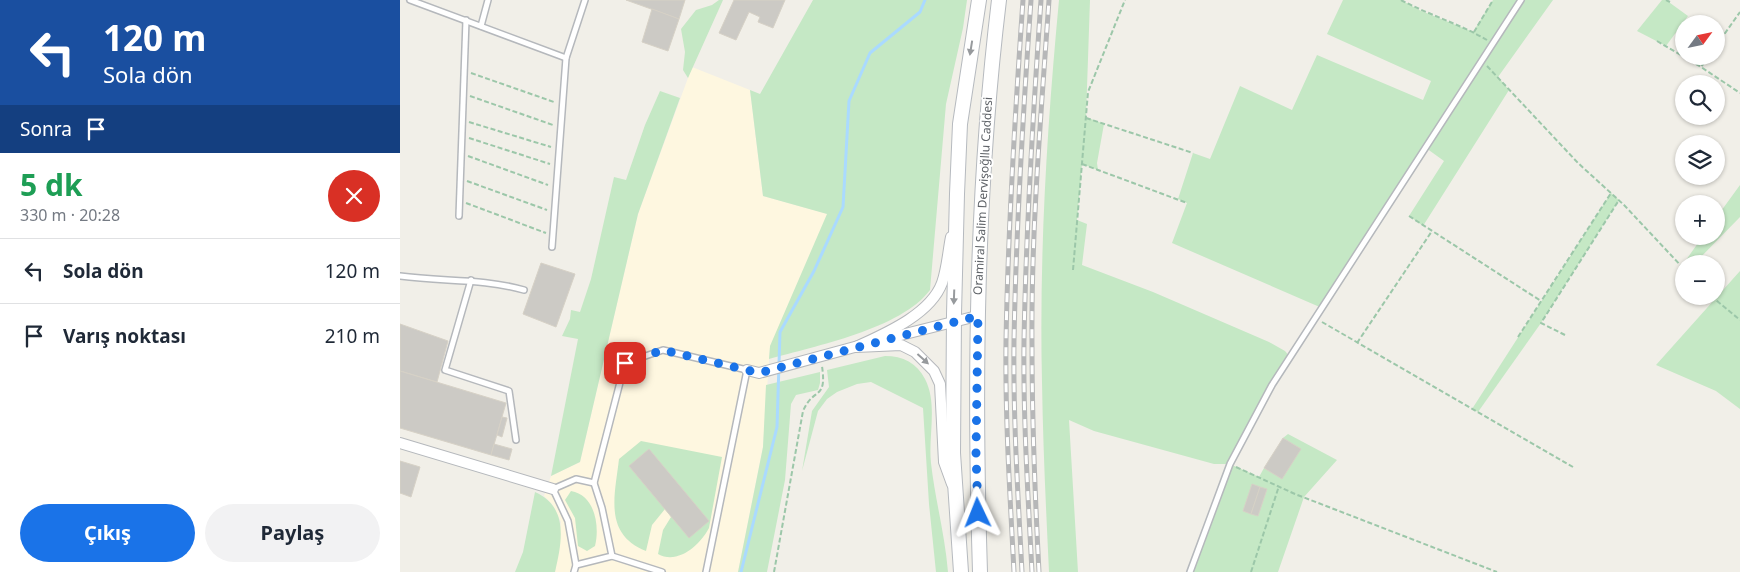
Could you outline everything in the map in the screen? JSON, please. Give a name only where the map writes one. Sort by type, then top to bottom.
[{"type":"main road","name":"Oramiral Salim Dervişoğllu Caddesi","points":[[961,572],[954,453],[954,321],[957,207],[960,124],[979,0]]},
{"type":"main road","name":"Oramiral Salim Dervişoğllu Caddesi","points":[[980,572],[976,454],[978,316],[984,159],[999,0]]},
{"type":"street","points":[[856,347],[904,323],[928,304],[937,294],[942,283],[957,207]]},
{"type":"street","points":[[747,370],[759,373],[978,316]]},
{"type":"street","points":[[856,347],[901,345],[914,352],[934,371],[940,384],[944,462],[956,495]]},
{"type":"street","points":[[400,443],[553,489]]},
{"type":"lane","points":[[410,0],[566,58]]},
{"type":"lane","points":[[481,26],[488,0]]},
{"type":"lane","points":[[552,247],[566,58],[585,0]]},
{"type":"lane","points":[[1190,572],[1230,464],[1272,385],[1521,0]]},
{"type":"lane","points":[[459,216],[466,20]]},
{"type":"lane","points":[[400,276],[423,279],[471,280],[503,284],[524,290]]},
{"type":"lane","points":[[471,280],[444,370],[509,391],[516,440]]},
{"type":"lane","points":[[612,556],[602,508],[594,483],[625,363],[663,350],[747,370],[706,572]]},
{"type":"lane","points":[[574,572],[576,565],[568,522],[553,489],[576,479],[594,483]]},
{"type":"lane","points":[[576,565],[612,556],[662,572]]},
{"type":"path","points":[[1073,270],[1088,92],[1125,0]]},
{"type":"path","points":[[1401,0],[1419,10],[1474,32],[1493,44]]},
{"type":"path","points":[[1474,32],[1493,0]]},
{"type":"path","points":[[1666,0],[1670,2]]},
{"type":"path","points":[[1725,33],[1740,12]]},
{"type":"path","points":[[1657,41],[1702,66],[1740,93]]},
{"type":"path","points":[[1482,61],[1578,163],[1619,200],[1675,259]]},
{"type":"path","points":[[464,71],[563,106]]},
{"type":"path","points":[[463,94],[562,128]]},
{"type":"path","points":[[1086,118],[1193,153]]},
{"type":"path","points":[[462,120],[560,150]]},
{"type":"path","points":[[462,136],[558,167]]},
{"type":"path","points":[[461,154],[557,188]]},
{"type":"path","points":[[1082,164],[1187,202]]},
{"type":"path","points":[[460,178],[555,213]]},
{"type":"path","points":[[1518,337],[1611,193]]},
{"type":"path","points":[[460,200],[553,236]]},
{"type":"path","points":[[1565,336],[1541,323],[1619,200]]},
{"type":"path","points":[[1409,216],[1541,300]]},
{"type":"path","points":[[1357,343],[1432,231]]},
{"type":"path","points":[[1722,305],[1740,320]]},
{"type":"path","points":[[1315,319],[1573,467]]},
{"type":"path","points":[[774,572],[803,411],[807,403],[822,390],[824,383],[817,357]]},
{"type":"path","points":[[1230,464],[1278,486],[1497,572]]},
{"type":"path","points":[[1251,572],[1278,486]]},
{"type":"shaded area","points":[[692,67],[750,90],[763,196],[828,214],[770,347],[763,447],[738,572],[555,572],[561,522],[552,504],[544,496],[551,476],[580,462],[638,214]]},
{"type":"green space","points":[[719,0],[723,0],[688,78],[683,70],[685,52],[681,29],[696,10],[712,5]]},
{"type":"green space","points":[[813,0],[967,0],[963,28],[946,104],[930,290],[917,304],[878,326],[833,342],[769,359],[770,346],[827,214],[763,196],[750,90],[760,94]]},
{"type":"green space","points":[[1059,0],[1090,0],[1086,117],[1104,124],[1097,163],[1098,170],[1082,164],[1077,220],[1087,224],[1082,265],[1153,292],[1269,342],[1285,351],[1290,357],[1230,464],[1259,477],[1264,468],[1282,478],[1300,449],[1283,438],[1288,434],[1337,460],[1304,497],[1278,572],[1190,572],[1229,464],[1214,464],[1094,431],[1069,420],[1078,572],[1049,572],[1041,334],[1048,143]]},
{"type":"green space","points":[[1343,0],[1401,0],[1419,10],[1473,32],[1493,0],[1553,0],[1498,77],[1509,90],[1423,226],[1409,216],[1444,161],[1426,148],[1322,308],[1172,243],[1187,203],[1178,199],[1193,153],[1210,159],[1240,86],[1292,110],[1317,55],[1423,100],[1431,81],[1327,34]]},
{"type":"green space","points":[[1662,0],[1666,0],[1687,15],[1675,15],[1675,34],[1666,46],[1637,31]]},
{"type":"green space","points":[[660,91],[680,98],[638,214],[580,462],[551,476],[578,339],[562,336],[570,319],[571,310],[580,312],[591,279],[614,177],[626,180],[645,125]]},
{"type":"green space","points":[[1740,185],[1740,217],[1725,232],[1725,206]]},
{"type":"green space","points":[[1611,193],[1619,200],[1541,323],[1478,412],[1472,409]]},
{"type":"green space","points":[[1697,245],[1713,245],[1703,255],[1690,255]]},
{"type":"green space","points":[[1740,271],[1740,409],[1716,391],[1656,365],[1710,305],[1725,305],[1725,288]]},
{"type":"green space","points":[[885,356],[898,357],[914,365],[922,373],[929,389],[932,409],[931,463],[948,572],[936,572],[929,504],[923,408],[871,382],[857,384],[837,392],[827,399],[818,411],[802,471],[812,411],[829,387],[827,370]]},
{"type":"green space","points":[[820,372],[818,390],[796,395],[791,404],[785,480],[767,572],[738,572],[763,447],[766,385]]},
{"type":"green space","points":[[641,441],[722,457],[709,528],[694,547],[681,555],[666,557],[658,554],[663,530],[671,517],[665,509],[652,525],[646,551],[632,544],[623,535],[618,524],[614,499],[619,459]]},
{"type":"green space","points":[[571,491],[586,498],[594,512],[597,530],[595,546],[587,551],[578,546],[575,518],[565,500]]},
{"type":"green space","points":[[535,492],[546,499],[558,516],[561,537],[555,572],[515,572],[523,552]]},
{"type":"building","points":[[626,0],[685,0],[679,19]]},
{"type":"building","points":[[734,0],[785,0],[773,28],[758,22],[760,17],[749,12],[736,40],[719,33]]},
{"type":"building","points":[[652,9],[679,19],[668,51],[642,42]]},
{"type":"building","points":[[541,263],[575,274],[556,327],[523,314]]},
{"type":"building","points":[[400,324],[448,341],[437,382],[400,371]]},
{"type":"building","points":[[400,371],[506,403],[491,455],[400,428]]},
{"type":"building","points":[[502,417],[507,418],[502,437],[497,435]]},
{"type":"building","points":[[1283,438],[1301,449],[1282,479],[1264,468]]},
{"type":"building","points":[[494,444],[512,449],[509,460],[491,455]]},
{"type":"building","points":[[649,449],[709,521],[689,538],[629,466]]},
{"type":"building","points":[[400,461],[420,467],[411,497],[400,493]]},
{"type":"building","points":[[1252,484],[1260,487],[1251,514],[1243,511]]},
{"type":"building","points":[[1260,487],[1267,489],[1258,516],[1251,514]]},
{"type":"waterway","points":[[741,572],[777,427],[780,332],[814,271],[843,207],[849,101],[870,53],[920,12],[925,0]]},
{"type":"railway","points":[[1014,572],[1007,428],[1006,341],[1012,170],[1023,0]]},
{"type":"railway","points":[[1022,572],[1015,428],[1014,341],[1020,170],[1031,0]]},
{"type":"railway","points":[[1032,572],[1025,428],[1024,341],[1030,170],[1041,0]]},
{"type":"railway","points":[[1039,572],[1033,430],[1032,302],[1037,172],[1049,0]]},
{"type":"route","points":[[625,363],[663,350],[759,373],[978,316],[976,454],[978,513]]}]
